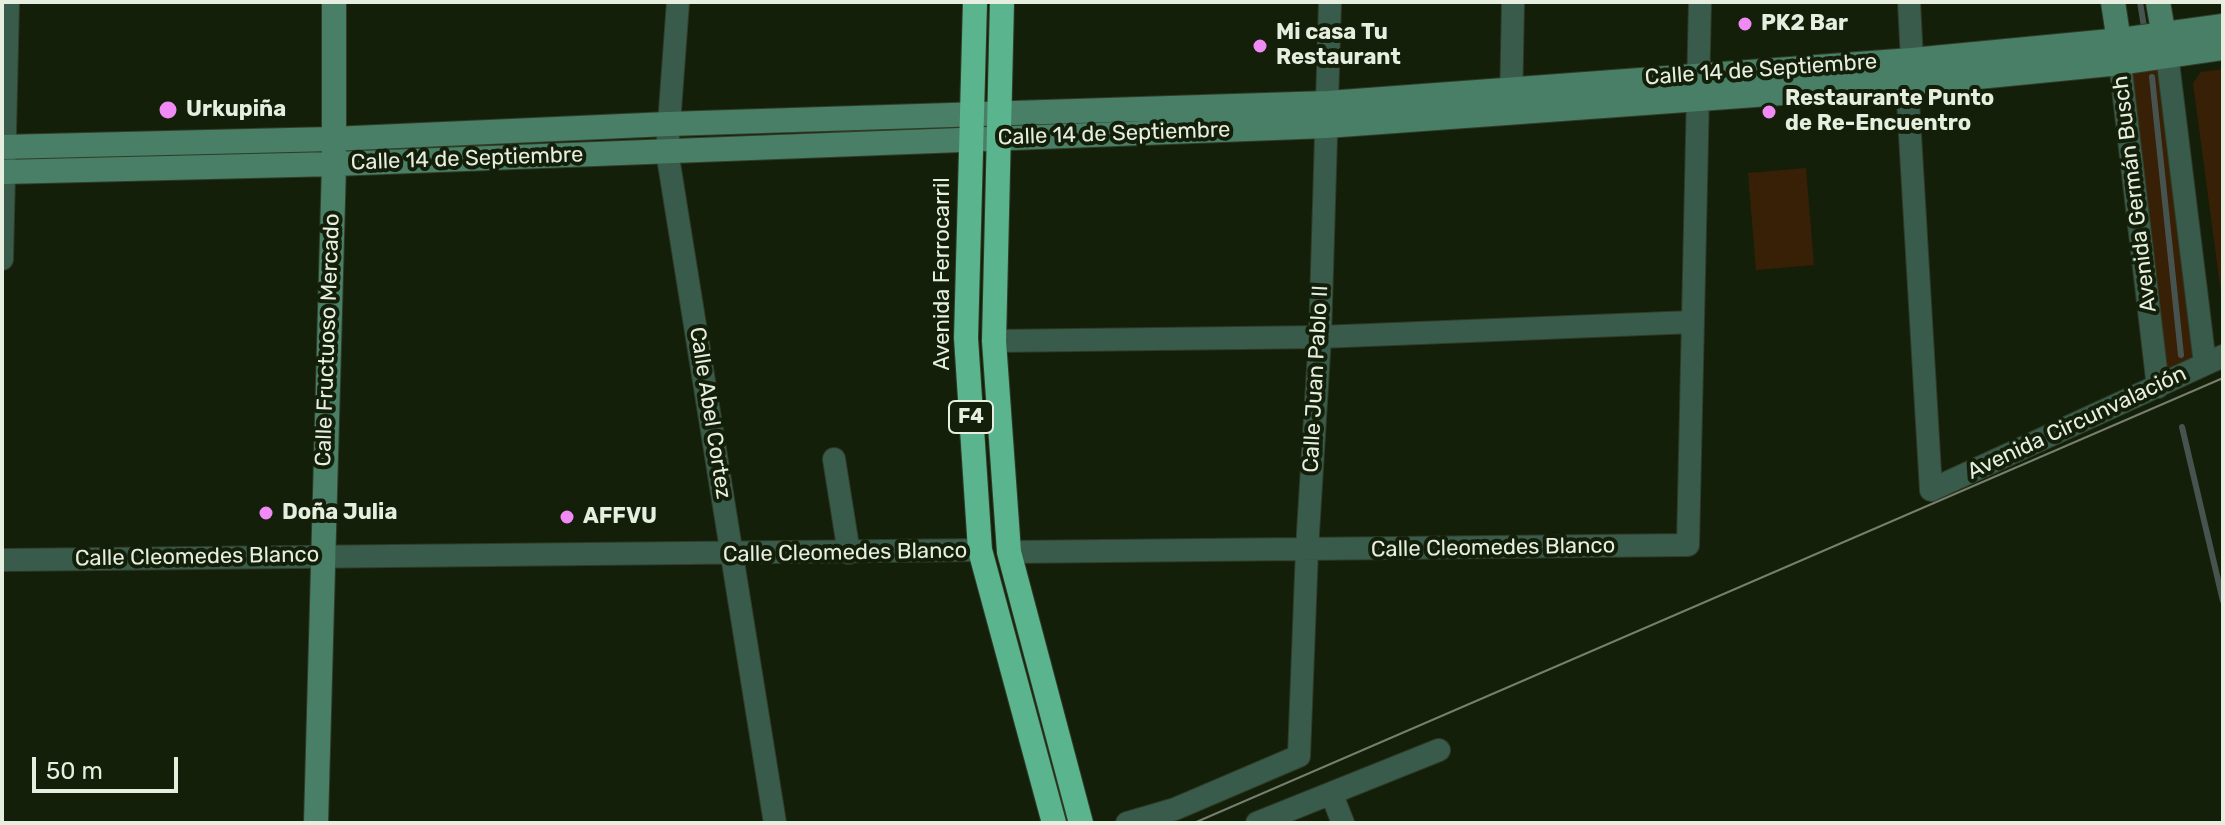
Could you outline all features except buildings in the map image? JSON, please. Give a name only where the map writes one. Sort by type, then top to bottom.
[{"type":"highway","name":"Avenida Ferrocarril","points":[[975,2],[966,338],[980,550],[1054,823]]},
{"type":"highway","name":"F4","points":[[1002,2],[994,341],[1009,552],[1081,823]]},
{"type":"street","points":[[2,259],[8,2]]},
{"type":"street","name":"Calle Fructuoso Mercado","points":[[316,823],[334,164],[334,2]]},
{"type":"street","name":"Calle Abel Cortez","points":[[678,2],[667,151],[775,823]]},
{"type":"street","name":"Calle Juan Pablo II","points":[[1127,823],[1175,809],[1299,756],[1320,337],[1330,2]]},
{"type":"street","points":[[1511,102],[1513,2]]},
{"type":"street","points":[[994,341],[1320,337],[1693,322],[1700,2]]},
{"type":"street","points":[[1909,2],[1910,72]]},
{"type":"street","name":"Avenida Germán Busch","points":[[2113,2],[2158,387]]},
{"type":"street","points":[[2158,2],[2214,360]]},
{"type":"street","name":"Calle 14 de Septiembre","points":[[4,160],[332,139],[668,124],[970,128],[998,139],[1511,102],[1697,99],[1910,72],[2121,52],[2223,26]]},
{"type":"street","name":"Calle 14 de Septiembre","points":[[2165,43],[2223,48]]},
{"type":"street","name":"Calle 14 de Septiembre","points":[[1511,102],[1698,74],[1910,72]]},
{"type":"street","name":"Avenida Circunvalación","points":[[1910,72],[1931,490],[2214,360]]},
{"type":"street","name":"Calle 14 de Septiembre","points":[[4,160],[334,164],[667,151],[970,128],[997,114],[1327,115]]},
{"type":"street","name":"Calle Cleomedes Blanco","points":[[2,560],[1688,545],[1693,322]]},
{"type":"street","points":[[834,459],[849,553]]},
{"type":"street","points":[[1257,823],[1439,750]]},
{"type":"street","points":[[1332,795],[1343,823]]},
{"type":"shaded area","points":[[2160,67],[2193,357],[2164,370],[2131,70]]},
{"type":"shaded area","points":[[2223,69],[2223,308],[2193,83],[2201,72]]},
{"type":"shaded area","points":[[1806,168],[1814,265],[1756,270],[1748,173]]},
{"type":"waterway","points":[[2140,2],[2144,27]]},
{"type":"waterway","points":[[2152,77],[2181,355]]},
{"type":"waterway","points":[[2182,427],[2223,601]]},
{"type":"tram line","points":[[1194,823],[2223,378]]},
{"type":"place","name":"PK2 Bar","points":[[1745,24]]},
{"type":"place","name":"Mi casa Tu Restaurant","points":[[1260,46]]},
{"type":"place","name":"Urkupiña","points":[[168,110]]},
{"type":"place","name":"Restaurante Punto de Re-Encuentro","points":[[1769,112]]},
{"type":"place","name":"Doña Julia","points":[[266,513]]},
{"type":"place","name":"AFFVU","points":[[567,517]]}]
